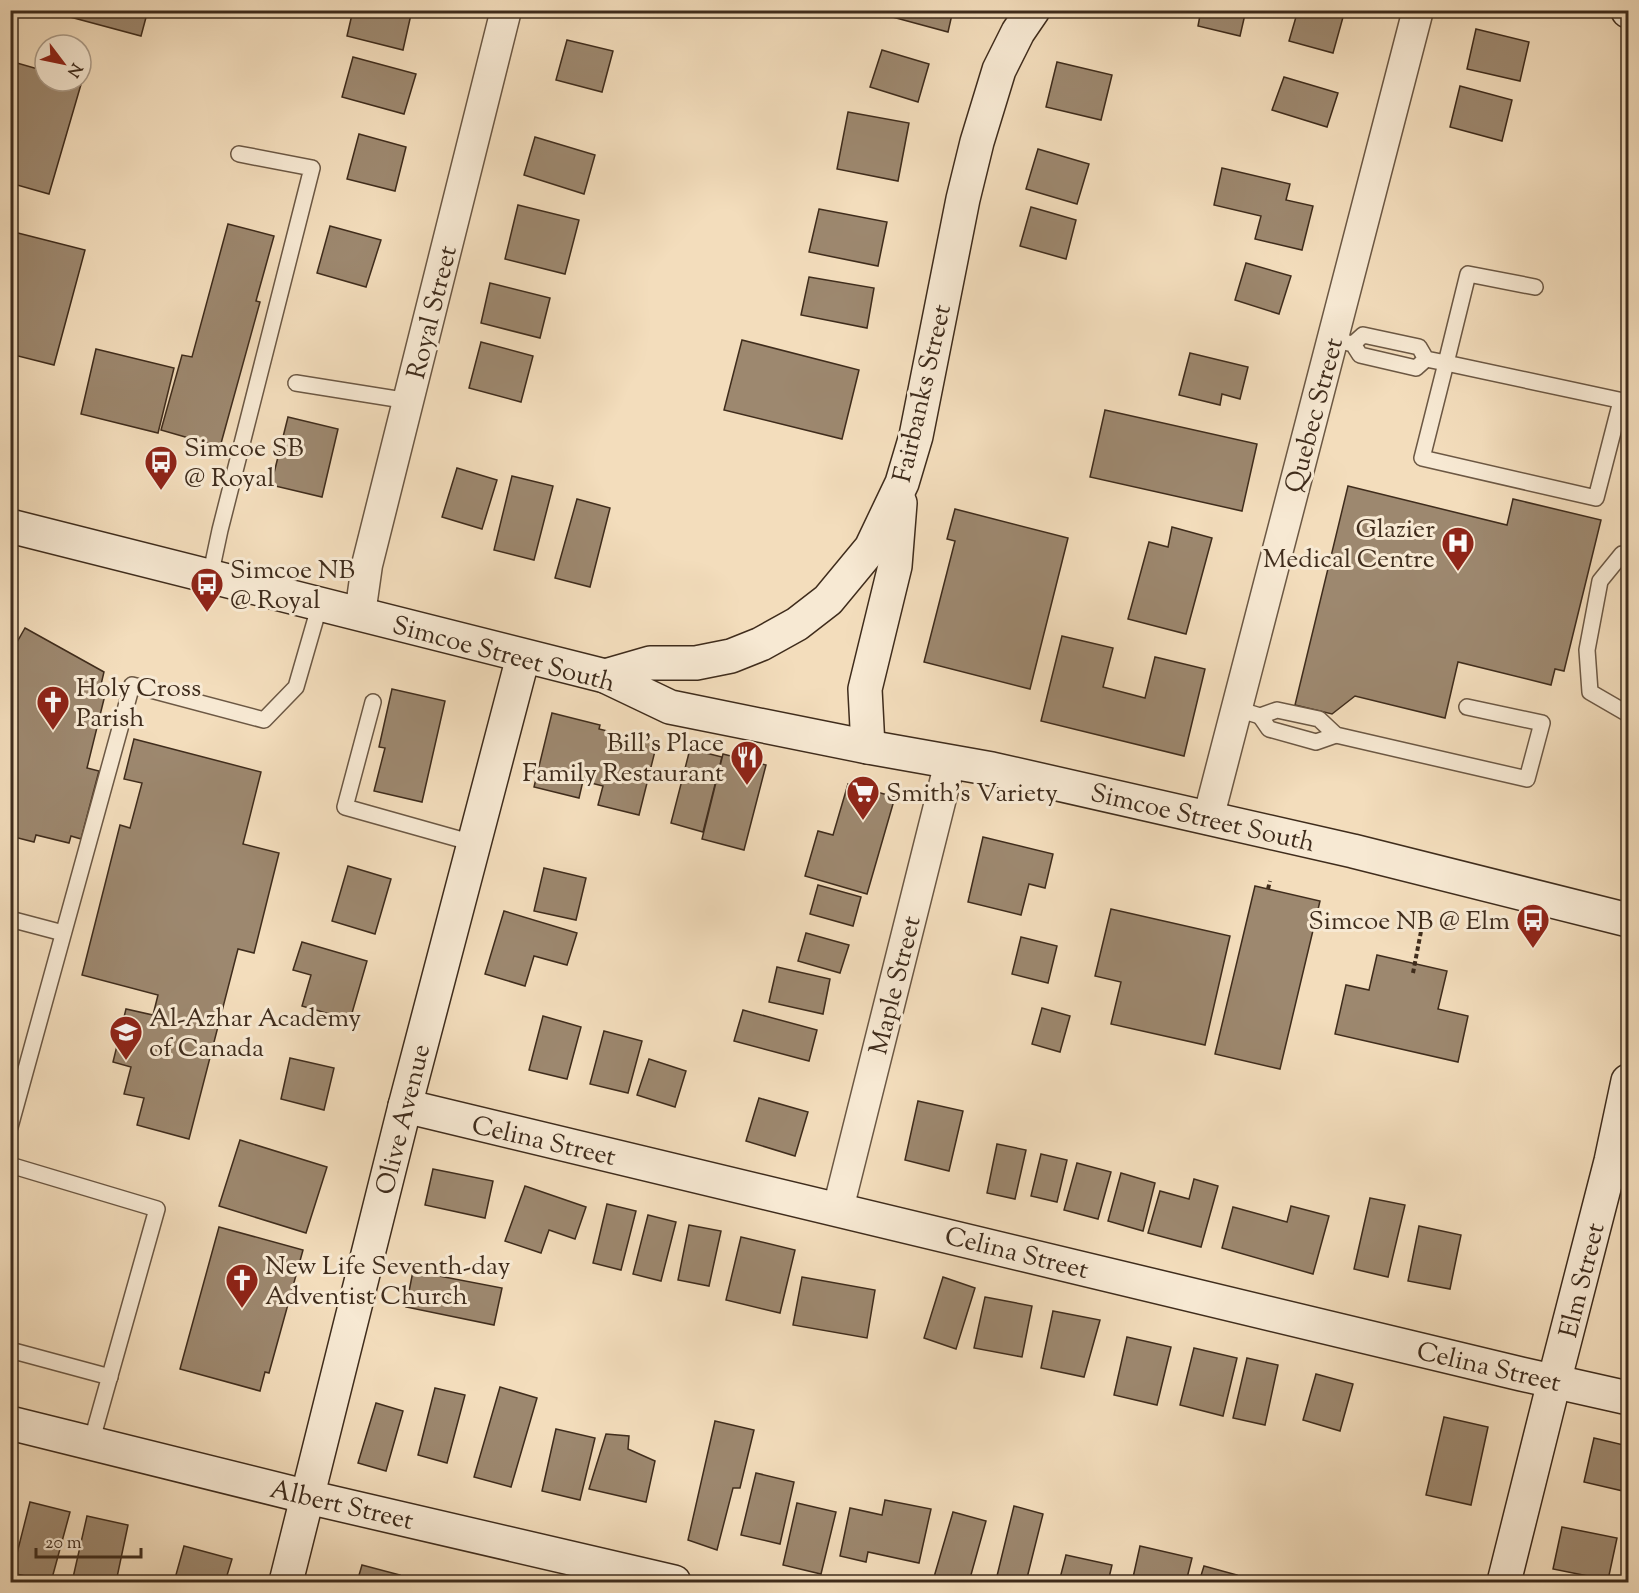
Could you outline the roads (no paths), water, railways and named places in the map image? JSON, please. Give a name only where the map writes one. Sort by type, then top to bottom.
[{"type":"main road","name":"Fairbanks Street","points":[[605,676],[650,663],[696,663],[731,656],[761,644],[797,624],[828,600],[871,548],[902,483],[916,436],[963,199],[977,142],[999,70],[1018,32],[1033,10]]},
{"type":"main road","points":[[868,747],[865,689],[895,566],[902,483]]},
{"type":"main road","name":"Simcoe Street South","points":[[10,526],[605,676],[670,707],[868,747],[992,769],[1353,851],[1629,920]]},
{"type":"main road","name":"Olive Avenue","points":[[286,1582],[405,1106],[523,657]]},
{"type":"main road","name":"Elm Street","points":[[1504,1582],[1611,1161],[1629,1081]]},
{"type":"main road","name":"Celina Street","points":[[405,1106],[1554,1382],[1629,1398]]},
{"type":"main road","name":"Albert Street","points":[[10,1423],[308,1497],[674,1582]]},
{"type":"street","name":"Royal Street","points":[[360,614],[367,565],[506,10]]},
{"type":"street","name":"Quebec Street","points":[[1208,819],[1249,712],[1343,342],[1418,10]]},
{"type":"street","name":"Maple Street","points":[[838,1209],[950,762]]},
{"type":"lane","points":[[210,577],[312,168],[239,154]]},
{"type":"lane","points":[[1343,342],[1364,335],[1370,336],[1419,347],[1426,359],[1446,363],[1625,402],[1596,498],[1422,459],[1446,363],[1468,274],[1535,287]]},
{"type":"lane","points":[[1343,342],[1360,355],[1416,368],[1426,359]]},
{"type":"lane","points":[[296,383],[409,401]]},
{"type":"lane","points":[[1629,555],[1622,554],[1600,581],[1587,650],[1590,692],[1629,714]]},
{"type":"lane","points":[[10,1127],[132,685],[264,720],[296,687],[320,604]]},
{"type":"lane","points":[[373,702],[345,807],[473,843]]},
{"type":"lane","points":[[1249,712],[1277,710],[1319,719],[1336,735],[1527,779],[1542,723],[1467,707]]},
{"type":"lane","points":[[1249,712],[1269,729],[1316,742],[1336,735]]},
{"type":"lane","points":[[10,919],[63,933]]},
{"type":"lane","points":[[10,1165],[157,1209],[91,1443]]},
{"type":"lane","points":[[10,1350],[110,1377]]},
{"type":"place","name":"Simcoe SB @ Royal","points":[[161,491]]},
{"type":"place","name":"Glazier Medical Centre","points":[[1458,572]]},
{"type":"place","name":"Simcoe NB @ Royal","points":[[207,613]]},
{"type":"place","name":"Holy Cross Parish","points":[[53,731]]},
{"type":"place","name":"Bill's Place Family Restaurant","points":[[747,786]]},
{"type":"place","name":"Smith's Variety","points":[[863,821]]},
{"type":"place","name":"Simcoe NB @ Elm","points":[[1533,949]]},
{"type":"place","name":"Al-Azhar Academy of Canada","points":[[126,1061]]},
{"type":"place","name":"New Life Seventh-day Adventist Church","points":[[242,1309]]}]
